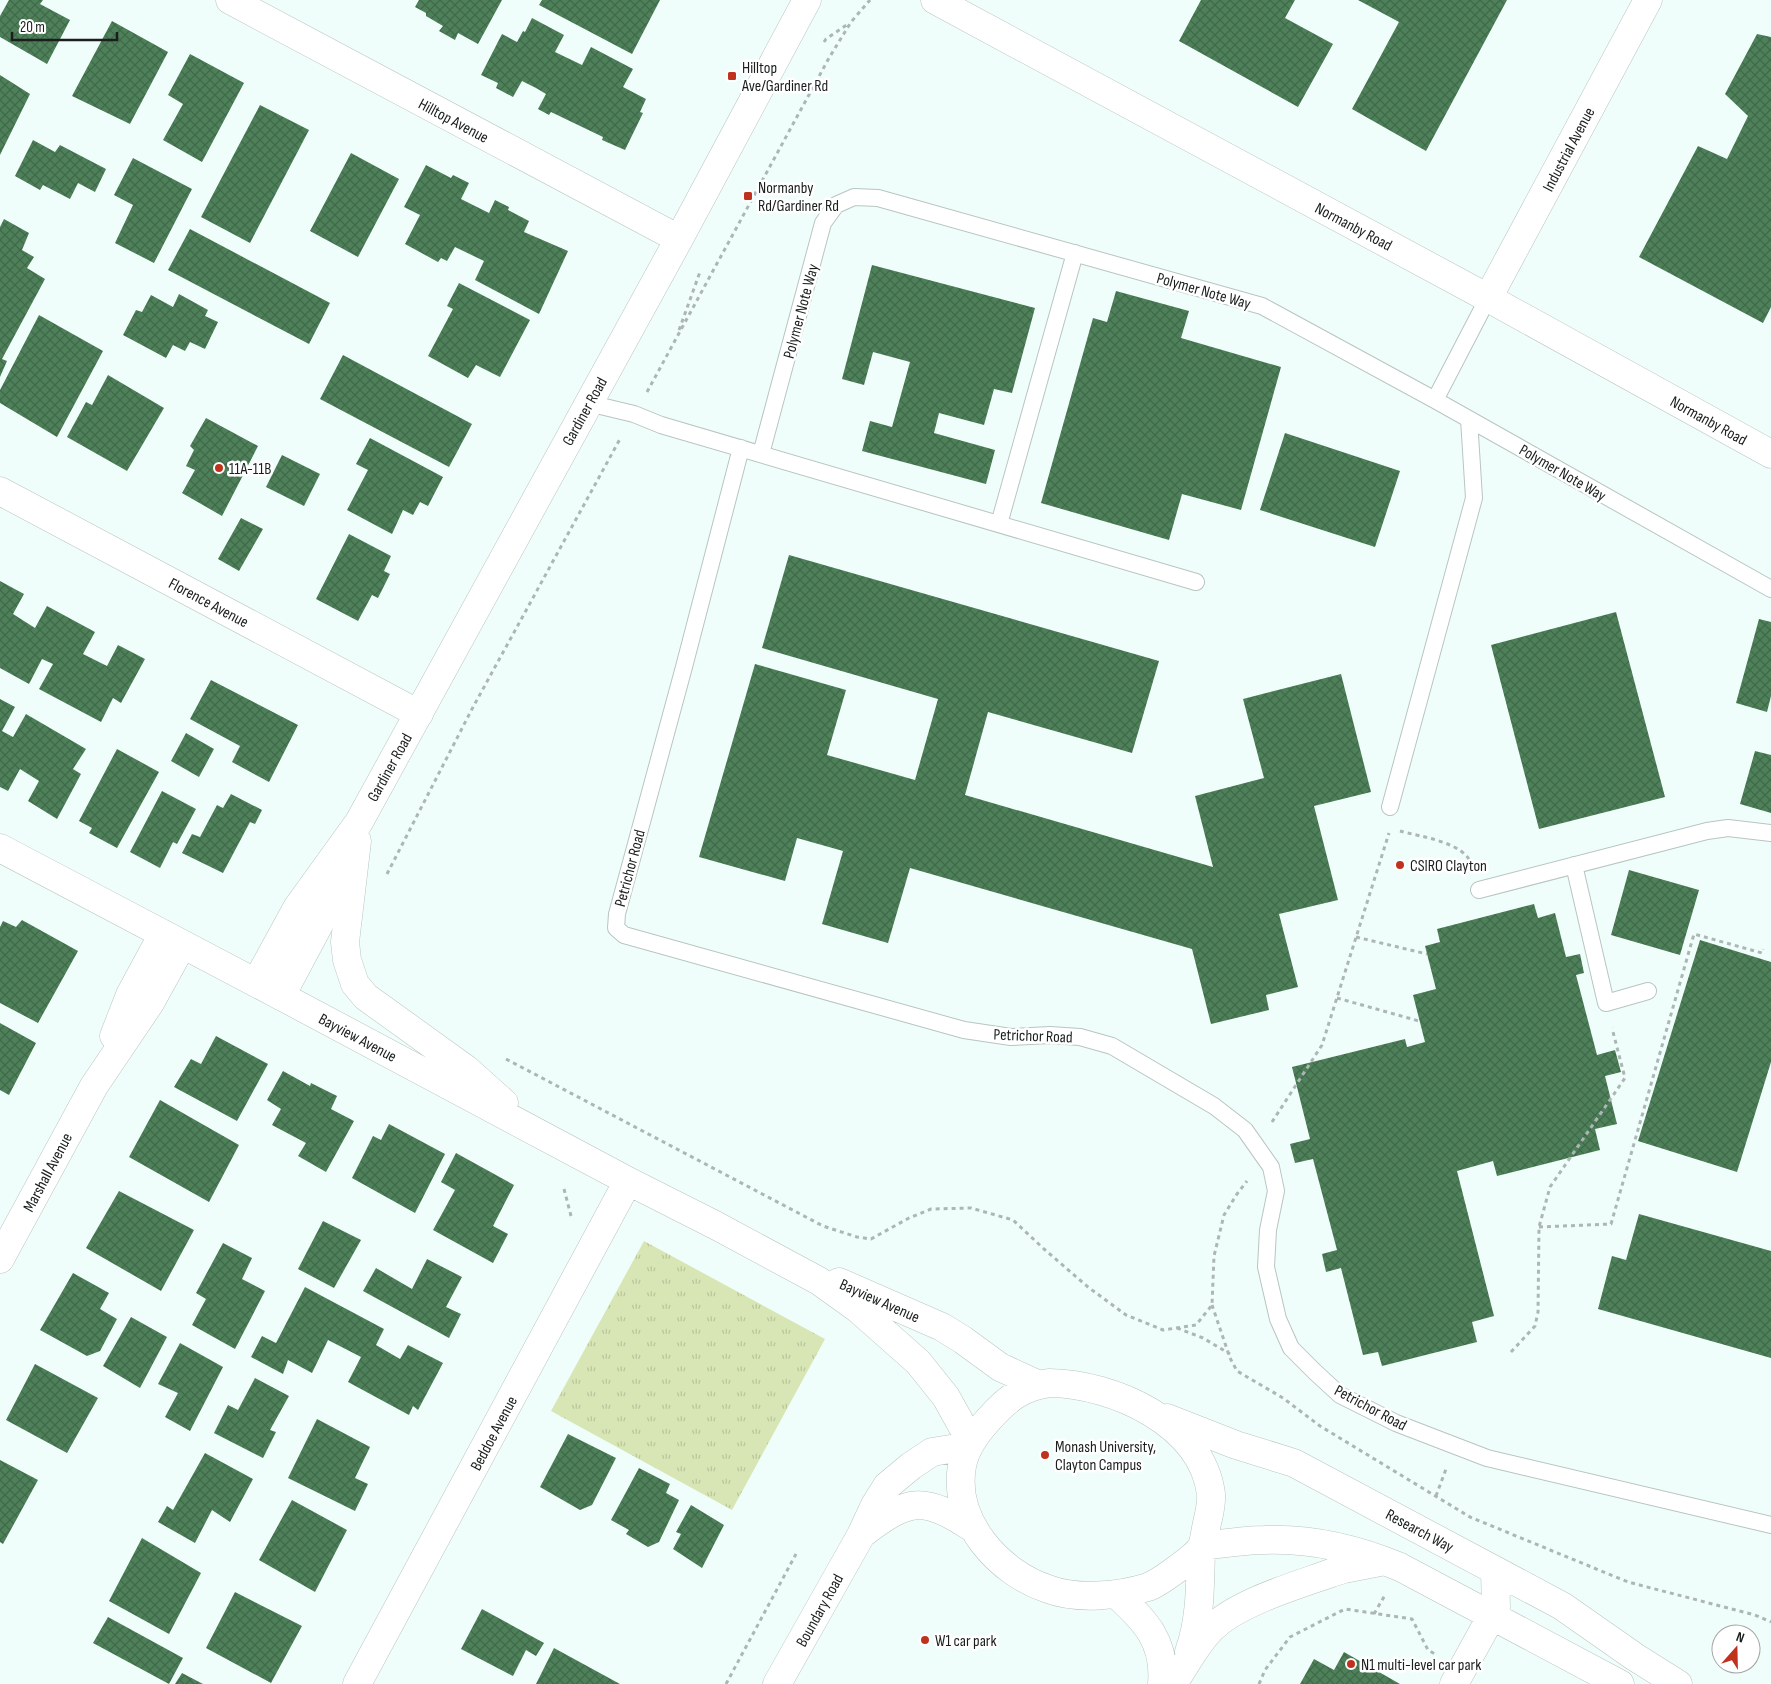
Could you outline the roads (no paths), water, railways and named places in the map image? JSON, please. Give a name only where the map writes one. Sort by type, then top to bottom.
[{"type":"street","name":"Hilltop Avenue","points":[[230,0],[679,239]]},
{"type":"street","name":"Gardiner Road","points":[[256,983],[297,908],[359,822],[679,239],[807,0]]},
{"type":"street","name":"Normanby Road","points":[[935,0],[1488,298],[1771,454]]},
{"type":"street","name":"Industrial Avenue","points":[[1488,298],[1648,0]]},
{"type":"street","name":"Florence Avenue","points":[[0,491],[418,714]]},
{"type":"street","name":"Gardiner Road","points":[[281,996],[322,919],[359,822]]},
{"type":"street","name":"Gardiner Road","points":[[359,822],[345,942],[347,960],[355,984],[373,1002],[466,1069],[539,1134]]},
{"type":"street","name":"Bayview Avenue","points":[[0,848],[628,1182],[715,1225],[872,1297],[934,1323],[963,1340],[1000,1367],[1039,1384]]},
{"type":"street","name":"Marshall Avenue","points":[[0,1259],[94,1086],[130,995],[173,939]]},
{"type":"street","name":"Beddoe Avenue","points":[[357,1684],[628,1182]]},
{"type":"street","name":"Bayview Avenue","points":[[715,1225],[819,1281],[858,1309],[918,1362],[932,1378],[946,1397],[970,1444]]},
{"type":"street","points":[[1171,1681],[1188,1652],[1196,1628],[1199,1605],[1201,1547],[1211,1506],[1211,1496],[1206,1476],[1193,1452],[1170,1427],[1144,1409],[1112,1393],[1066,1384],[1039,1384],[1017,1393],[1008,1399],[982,1426],[970,1444],[962,1467],[961,1485],[964,1506],[974,1529],[1008,1568],[1036,1584],[1049,1590],[1065,1593],[1116,1594],[1158,1582],[1173,1573],[1201,1547],[1262,1540],[1291,1541],[1337,1547],[1387,1561],[1400,1567],[1620,1684]]},
{"type":"street","name":"Research Way","points":[[1144,1409],[1215,1437],[1294,1463],[1562,1606],[1635,1657],[1678,1684]]},
{"type":"street","name":"Boundary Road","points":[[777,1684],[861,1535],[881,1494],[898,1477],[932,1452],[970,1444]]},
{"type":"street","name":"Boundary Road","points":[[861,1535],[893,1513],[916,1504],[937,1508],[974,1529]]},
{"type":"street","points":[[1171,1681],[1208,1632],[1236,1611],[1331,1573],[1356,1566],[1387,1561]]},
{"type":"street","points":[[1458,1677],[1496,1608],[1494,1571]]},
{"type":"street","points":[[1116,1594],[1143,1619],[1154,1634],[1171,1681]]},
{"type":"lane","name":"Polymer Note Way","points":[[761,454],[823,223],[836,205],[854,197],[878,198],[1262,306],[1469,418],[1771,589]]},
{"type":"lane","points":[[999,524],[1075,254]]},
{"type":"lane","points":[[1435,400],[1488,298]]},
{"type":"lane","points":[[588,403],[634,414],[662,425],[1196,582]]},
{"type":"lane","points":[[1390,807],[1474,498],[1469,418]]},
{"type":"lane","name":"Petrichor Road","points":[[741,448],[684,667],[616,914],[616,928],[624,935],[964,1030],[1011,1037],[1080,1036],[1112,1046],[1214,1106],[1246,1130],[1271,1167],[1276,1192],[1268,1230],[1266,1267],[1278,1318],[1290,1348],[1340,1395],[1396,1423],[1487,1458],[1771,1525]]},
{"type":"lane","points":[[1479,890],[1706,831],[1728,828],[1771,833]]},
{"type":"lane","points":[[1574,865],[1606,1003],[1648,991]]},
{"type":"place","name":"Hilltop Ave/Gardiner Rd","points":[[732,76]]},
{"type":"place","name":"Normanby Rd/Gardiner Rd","points":[[748,196]]},
{"type":"place","name":"11A-11B","points":[[219,468]]},
{"type":"place","name":"CSIRO Clayton","points":[[1400,865]]},
{"type":"place","name":"Monash University, Clayton Campus","points":[[1045,1455]]},
{"type":"place","name":"W1 car park","points":[[925,1640]]},
{"type":"place","name":"N1 multi-level car park","points":[[1351,1664]]}]
